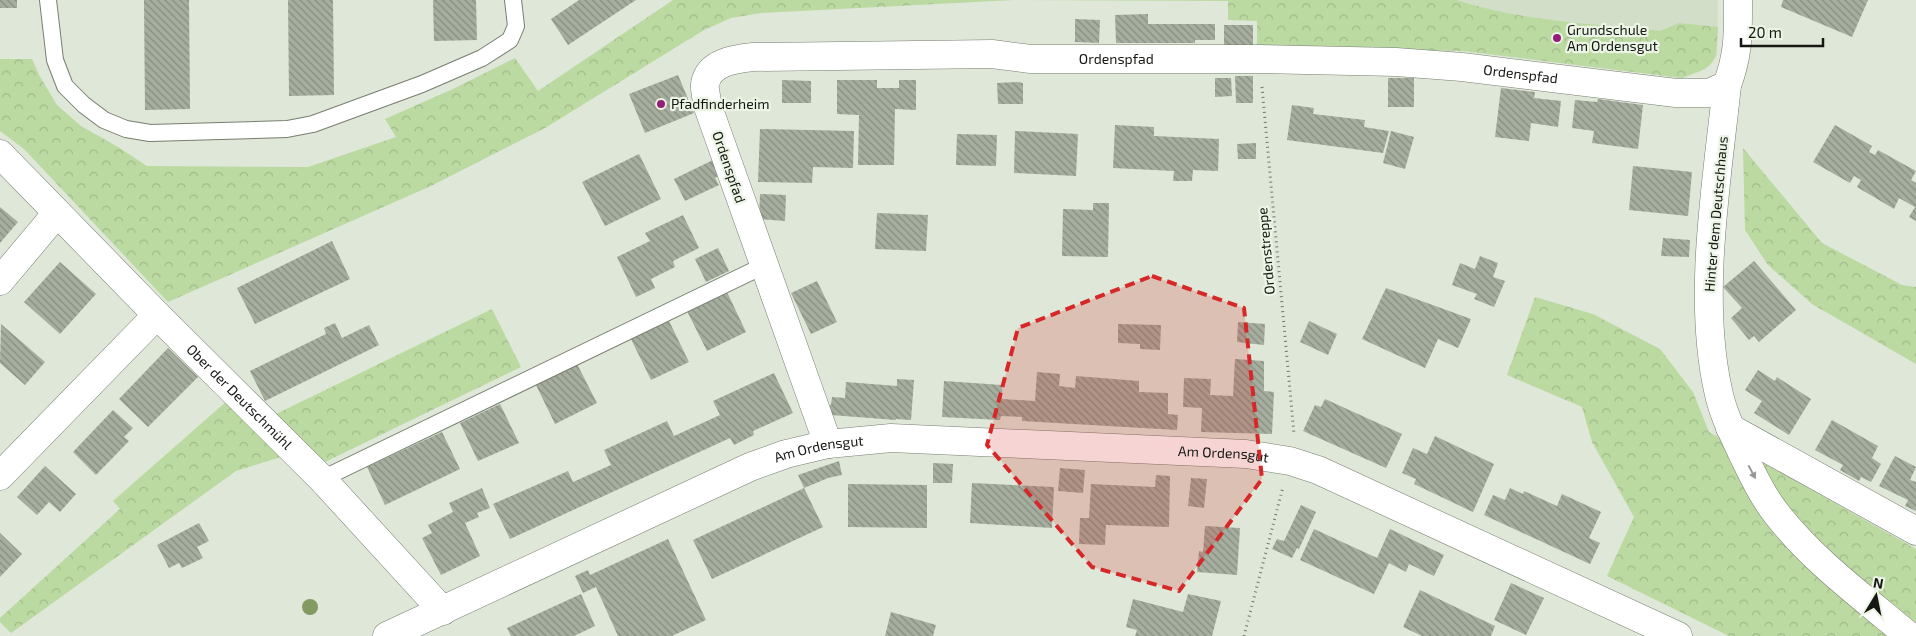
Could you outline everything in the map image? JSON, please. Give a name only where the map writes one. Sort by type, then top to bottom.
[{"type":"street","name":"Hinter dem Deutschhaus","points":[[1738,0],[1738,48],[1734,68],[1727,85],[1708,293],[1712,348],[1718,391],[1730,428],[1751,472],[1775,512],[1816,558],[1909,636]]},
{"type":"street","name":"Ordenspfad","points":[[828,444],[707,104],[705,84],[713,70],[728,60],[753,57],[992,54],[1030,59],[1259,59],[1396,62],[1462,67],[1676,93],[1709,93],[1727,85]]},
{"type":"street","name":"Ober der Deutschmühl","points":[[0,154],[322,479],[443,611]]},
{"type":"street","points":[[0,281],[57,213]]},
{"type":"street","points":[[0,476],[157,314]]},
{"type":"street","points":[[1730,428],[1916,530]]},
{"type":"street","name":"Am Ordensgut","points":[[387,636],[750,467],[786,454],[828,444],[891,438],[950,439],[1246,454],[1292,451],[1327,474],[1678,636]]},
{"type":"lane","points":[[48,0],[55,60],[64,86],[84,105],[104,120],[126,129],[150,133],[287,129],[313,124],[422,84],[482,58],[510,40],[516,26],[514,0]]},
{"type":"lane","points":[[322,479],[764,266]]},
{"type":"path","name":"Ordenstreppe","points":[[1259,59],[1292,451]]},
{"type":"path","name":"Am Ordensgut","points":[[1244,636],[1292,451]]},
{"type":"highlighted area","points":[[1152,276],[1244,308],[1262,479],[1179,591],[1092,567],[987,445],[1018,328]]},
{"type":"shaded area","name":"Grundschule Am Ordensgut","points":[[1397,0],[1718,0],[1717,56],[1706,69],[1682,78],[1464,51],[1397,49]]},
{"type":"green space","points":[[673,0],[1014,0],[761,13],[731,18],[704,30],[545,128],[431,186],[168,302],[24,149],[0,131],[0,59],[32,59],[57,105],[81,126],[147,166],[308,167],[396,137],[385,119],[453,89],[515,58],[538,91]]},
{"type":"green space","name":"Grundschule Am Ordensgut","points":[[1014,0],[1456,0],[1506,13],[1583,24],[1660,31],[1679,23],[1718,27],[1717,49],[1713,62],[1709,66],[1682,78],[1464,51],[1257,47],[1257,21],[1228,20],[1228,1]]},
{"type":"green space","points":[[1743,148],[1822,243],[1902,285],[1916,287],[1916,364],[1812,304],[1768,265],[1745,230]]},
{"type":"green space","points":[[1535,297],[1593,314],[1660,349],[1693,392],[1709,432],[1916,549],[1916,636],[1729,636],[1607,576],[1634,517],[1592,442],[1582,407],[1507,375]]},
{"type":"green space","points":[[492,309],[521,367],[325,462],[276,414]]},
{"type":"green space","points":[[228,400],[284,456],[236,471],[11,633],[0,622],[0,618],[120,509],[113,501]]},
{"type":"building","points":[[0,0],[17,0],[17,8],[0,8]]},
{"type":"building","points":[[144,0],[189,0],[190,109],[145,110]]},
{"type":"building","points":[[288,0],[333,0],[334,95],[289,96]]},
{"type":"building","points":[[433,0],[476,0],[477,40],[434,41]]},
{"type":"building","points":[[579,0],[636,0],[568,45],[551,19]]},
{"type":"building","points":[[1783,0],[1868,0],[1852,37],[1781,7]]},
{"type":"building","points":[[1148,14],[1148,24],[1215,24],[1215,40],[1195,40],[1195,43],[1116,43],[1115,15]]},
{"type":"building","points":[[1075,19],[1100,20],[1099,43],[1075,42]]},
{"type":"building","points":[[1224,25],[1253,25],[1253,49],[1224,49]]},
{"type":"building","name":"Pfadfinderheim","points":[[678,75],[694,113],[645,133],[629,94]]},
{"type":"building","points":[[1235,76],[1253,76],[1253,103],[1236,103]]},
{"type":"building","points":[[1215,78],[1231,78],[1232,96],[1215,97]]},
{"type":"building","points":[[1388,78],[1414,78],[1414,107],[1388,107]]},
{"type":"building","points":[[782,80],[811,81],[811,103],[782,103]]},
{"type":"building","points":[[837,80],[877,80],[877,88],[899,88],[899,80],[916,80],[916,110],[895,109],[894,165],[858,165],[859,115],[837,114]]},
{"type":"building","points":[[997,83],[1023,83],[1023,104],[998,104]]},
{"type":"building","points":[[1501,88],[1535,92],[1534,98],[1561,101],[1558,127],[1531,123],[1529,141],[1495,137]]},
{"type":"building","points":[[1598,99],[1643,105],[1638,149],[1592,143],[1594,131],[1572,128],[1575,100],[1597,102]]},
{"type":"building","points":[[1292,105],[1314,108],[1313,114],[1365,120],[1364,127],[1389,131],[1383,153],[1287,140]]},
{"type":"building","points":[[1115,125],[1154,127],[1154,136],[1219,139],[1218,171],[1193,170],[1192,181],[1173,181],[1174,171],[1113,168]]},
{"type":"building","points":[[1835,125],[1872,146],[1869,152],[1875,155],[1878,150],[1916,171],[1911,180],[1916,183],[1916,221],[1909,217],[1915,207],[1899,198],[1894,209],[1857,187],[1861,180],[1854,176],[1850,183],[1813,162]]},
{"type":"building","points":[[760,129],[854,131],[853,168],[813,167],[812,183],[758,182]]},
{"type":"building","points":[[1015,131],[1078,134],[1076,176],[1014,173]]},
{"type":"building","points":[[1391,131],[1414,137],[1405,169],[1383,163]]},
{"type":"building","points":[[957,134],[997,135],[996,166],[956,165]]},
{"type":"building","points":[[1256,143],[1256,159],[1238,159],[1237,144]]},
{"type":"building","points":[[639,154],[661,199],[605,226],[582,182]]},
{"type":"building","points":[[715,159],[722,174],[715,178],[719,185],[685,201],[674,179]]},
{"type":"building","points":[[1633,166],[1692,172],[1688,216],[1629,210]]},
{"type":"building","points":[[760,194],[786,195],[785,221],[759,219]]},
{"type":"building","points":[[1093,203],[1109,203],[1108,257],[1062,256],[1063,209],[1093,210]]},
{"type":"building","points":[[0,207],[18,222],[0,243]]},
{"type":"building","points":[[877,213],[928,215],[926,251],[875,249]]},
{"type":"building","points":[[683,215],[699,248],[673,261],[675,267],[651,279],[655,288],[636,297],[617,257],[650,241],[645,233]]},
{"type":"building","points":[[1663,238],[1690,240],[1689,257],[1661,256]]},
{"type":"building","points":[[332,241],[350,279],[255,324],[237,288]]},
{"type":"building","points":[[718,248],[729,271],[706,282],[695,259]]},
{"type":"building","points":[[1480,256],[1498,263],[1493,277],[1505,281],[1494,307],[1474,299],[1477,294],[1452,285],[1460,263],[1475,269]]},
{"type":"building","points":[[1754,261],[1796,310],[1759,342],[1754,336],[1749,340],[1731,318],[1742,308],[1723,287]]},
{"type":"building","points":[[60,262],[96,294],[60,334],[24,302]]},
{"type":"building","points":[[817,281],[837,322],[811,334],[791,293]]},
{"type":"building","points":[[1386,288],[1471,319],[1458,348],[1438,339],[1425,368],[1362,339]]},
{"type":"building","points":[[727,292],[746,332],[707,351],[687,311]]},
{"type":"building","points":[[669,321],[689,362],[651,380],[631,339]]},
{"type":"building","points":[[1309,321],[1337,334],[1328,355],[1300,342]]},
{"type":"building","points":[[1238,322],[1265,324],[1264,345],[1237,342]]},
{"type":"building","points":[[335,323],[342,338],[369,325],[379,345],[265,401],[250,371],[326,334],[324,328]]},
{"type":"building","points":[[1,324],[45,362],[25,385],[0,363]]},
{"type":"building","points":[[1118,324],[1161,325],[1160,350],[1140,349],[1140,344],[1118,343]]},
{"type":"building","points":[[168,348],[198,377],[148,427],[119,399]]},
{"type":"building","points":[[1235,359],[1264,361],[1264,391],[1274,392],[1272,434],[1201,432],[1202,408],[1183,407],[1184,378],[1211,379],[1210,395],[1233,396]]},
{"type":"building","points":[[577,364],[597,403],[555,424],[536,385]]},
{"type":"building","points":[[1758,370],[1775,381],[1777,377],[1811,399],[1789,435],[1754,413],[1762,401],[1745,390]]},
{"type":"building","points":[[1037,372],[1060,374],[1059,386],[1075,388],[1076,376],[1139,381],[1139,392],[1168,393],[1168,414],[1178,415],[1177,430],[1022,421],[1022,417],[1001,416],[1000,420],[942,417],[944,381],[1002,385],[1002,399],[1035,401]]},
{"type":"building","points":[[774,373],[793,413],[753,431],[754,435],[734,445],[730,438],[510,539],[493,504],[568,471],[573,482],[611,465],[604,450],[667,421],[674,436],[720,415],[713,401]]},
{"type":"building","points":[[897,379],[914,380],[911,420],[831,415],[820,405],[831,405],[832,397],[845,398],[846,382],[897,386]]},
{"type":"building","points":[[1325,399],[1402,434],[1386,468],[1303,431],[1315,405],[1321,407]]},
{"type":"building","points":[[500,404],[519,443],[478,461],[460,423]]},
{"type":"building","points":[[113,410],[133,428],[124,437],[129,441],[96,475],[73,452]]},
{"type":"building","points":[[1832,420],[1878,446],[1872,458],[1881,464],[1871,482],[1861,477],[1859,481],[1840,470],[1843,465],[1815,450]]},
{"type":"building","points":[[442,432],[460,469],[385,505],[367,467]]},
{"type":"building","points":[[1435,436],[1494,464],[1473,512],[1414,484],[1416,479],[1402,473],[1413,448],[1427,454]]},
{"type":"building","points":[[1895,456],[1916,467],[1910,480],[1916,482],[1916,511],[1905,506],[1908,500],[1879,486]]},
{"type":"building","points":[[839,461],[842,475],[828,478],[804,488],[798,475]]},
{"type":"building","points":[[933,463],[953,464],[952,483],[933,483]]},
{"type":"building","points":[[45,466],[76,494],[60,512],[49,502],[37,515],[17,497]]},
{"type":"building","points":[[1060,468],[1085,470],[1083,493],[1058,491]]},
{"type":"building","points":[[1156,475],[1170,476],[1169,527],[1106,525],[1105,545],[1079,544],[1080,518],[1089,518],[1091,484],[1155,487]]},
{"type":"building","points":[[1191,478],[1207,479],[1204,508],[1188,506]]},
{"type":"building","points":[[972,483],[1054,487],[1052,528],[970,523]]},
{"type":"building","points":[[848,484],[927,485],[927,528],[848,527]]},
{"type":"building","points":[[482,488],[490,508],[477,513],[479,517],[465,523],[480,556],[441,575],[422,538],[432,533],[428,525],[453,512],[449,503]]},
{"type":"building","points":[[804,488],[823,527],[712,579],[693,540]]},
{"type":"building","points":[[1510,488],[1523,494],[1524,491],[1557,506],[1562,494],[1601,512],[1589,538],[1600,543],[1590,564],[1484,515],[1493,495],[1505,500]]},
{"type":"building","points":[[1301,505],[1316,512],[1299,549],[1297,548],[1292,558],[1272,549],[1277,539],[1284,541]]},
{"type":"building","points":[[199,523],[209,541],[197,547],[203,558],[182,568],[179,563],[169,568],[157,545]]},
{"type":"building","points":[[1205,526],[1240,528],[1237,575],[1197,572],[1199,551],[1203,552]]},
{"type":"building","points":[[1314,529],[1377,558],[1390,529],[1444,555],[1434,576],[1409,564],[1406,572],[1389,563],[1374,594],[1300,560]]},
{"type":"building","points":[[0,533],[22,554],[0,577]]},
{"type":"building","points":[[668,539],[706,620],[672,636],[618,636],[596,587],[583,593],[575,576],[588,570],[590,575]]},
{"type":"building","points":[[1511,583],[1544,598],[1526,635],[1494,620]]},
{"type":"building","points":[[1420,590],[1495,626],[1491,636],[1422,636],[1403,627]]},
{"type":"building","points":[[581,594],[595,626],[574,636],[511,636],[507,628]]},
{"type":"building","points":[[1188,594],[1221,601],[1212,636],[1135,636],[1137,630],[1126,627],[1133,599],[1183,612]]},
{"type":"building","points":[[891,612],[936,625],[933,636],[885,636]]},
{"type":"place","name":"Grundschule Am Ordensgut","points":[[1557,38]]},
{"type":"place","name":"Pfadfinderheim","points":[[661,104]]}]
